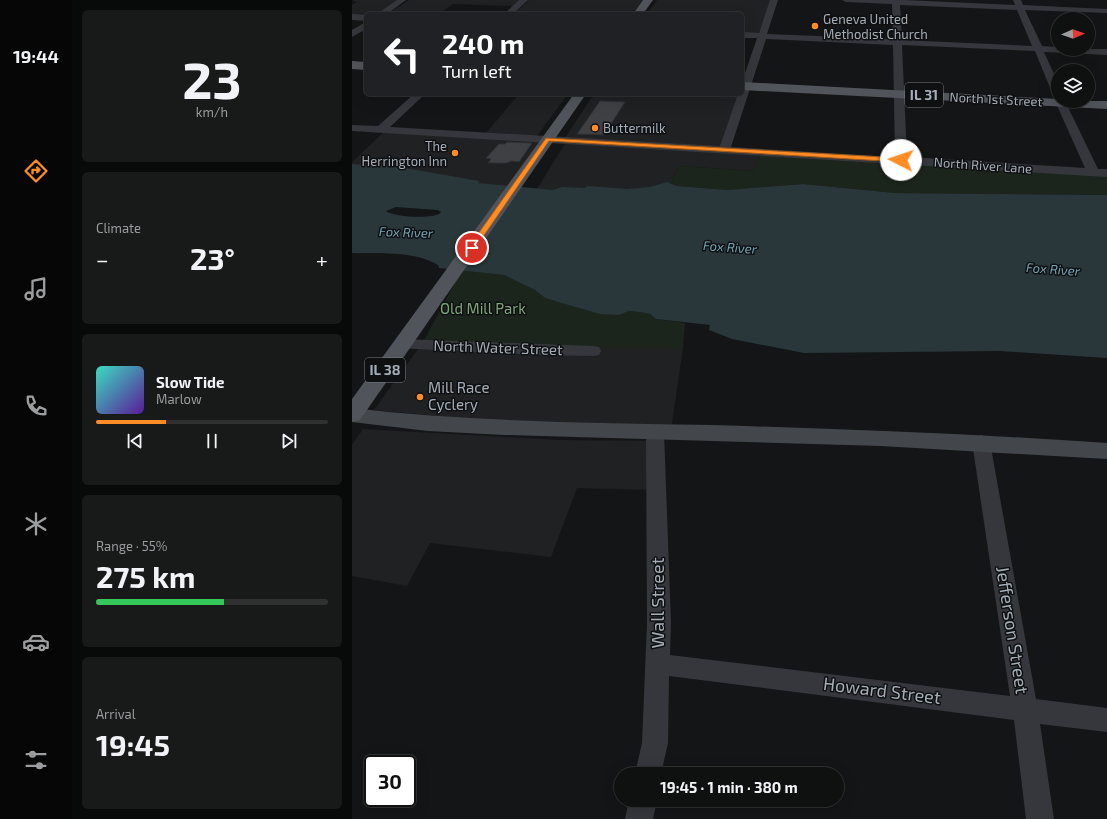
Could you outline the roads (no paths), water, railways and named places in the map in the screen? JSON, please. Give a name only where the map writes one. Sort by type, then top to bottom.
[{"type":"main road","points":[[639,12],[648,0]]},
{"type":"main road","points":[[352,65],[364,66]]},
{"type":"main road","name":"North 1st Street","points":[[744,86],[900,94],[1051,99]]},
{"type":"main road","name":"IL 38","points":[[352,415],[418,325],[579,96]]},
{"type":"main road","name":"North 1st Street","points":[[1095,103],[1107,105]]},
{"type":"main road","points":[[352,415],[398,422],[510,429],[981,442],[1107,451]]},
{"type":"street","points":[[385,12],[402,0]]},
{"type":"street","points":[[510,12],[524,0]]},
{"type":"street","points":[[744,86],[774,0]]},
{"type":"street","points":[[846,0],[1018,4],[1107,11]]},
{"type":"street","points":[[896,1],[901,160]]},
{"type":"street","points":[[1018,4],[1051,78]]},
{"type":"street","points":[[352,17],[364,18]]},
{"type":"street","points":[[352,34],[364,26]]},
{"type":"street","points":[[744,36],[1107,52]]},
{"type":"street","points":[[381,130],[418,96]]},
{"type":"street","points":[[725,150],[741,96]]},
{"type":"street","points":[[1064,108],[1093,172]]},
{"type":"street","name":"North River Lane","points":[[352,128],[1107,173]]},
{"type":"street","name":"North Water Street","points":[[404,344],[536,350],[593,350]]},
{"type":"street","name":"Wall Street","points":[[650,767],[655,743],[659,623],[655,432]]},
{"type":"street","name":"Jefferson Street","points":[[981,442],[1025,709],[1040,819]]},
{"type":"street","name":"Howard Street","points":[[658,664],[1107,720]]},
{"type":"street","points":[[639,819],[642,807]]},
{"type":"water","name":"Fox River","points":[[352,164],[400,167],[480,181],[478,183],[553,190],[562,187],[585,188],[587,186],[627,189],[650,187],[667,182],[677,186],[728,190],[803,184],[895,193],[1107,195],[1107,358],[999,351],[804,353],[732,339],[709,330],[710,325],[656,319],[650,314],[640,312],[629,311],[619,315],[600,314],[545,298],[535,290],[504,275],[439,268],[438,265],[428,260],[407,255],[352,253]],"holes":[[[396,207],[438,210],[441,212],[423,217],[397,215],[386,211]]]},
{"type":"place","name":"Geneva United Methodist Church","points":[[815,26]]},
{"type":"place","name":"Buttermilk","points":[[595,128]]},
{"type":"place","name":"The Herrington Inn","points":[[455,153]]},
{"type":"place","name":"Mill Race Cyclery","points":[[420,397]]},
{"type":"park label","name":"Old Mill Park","points":[[483,309]]}]
